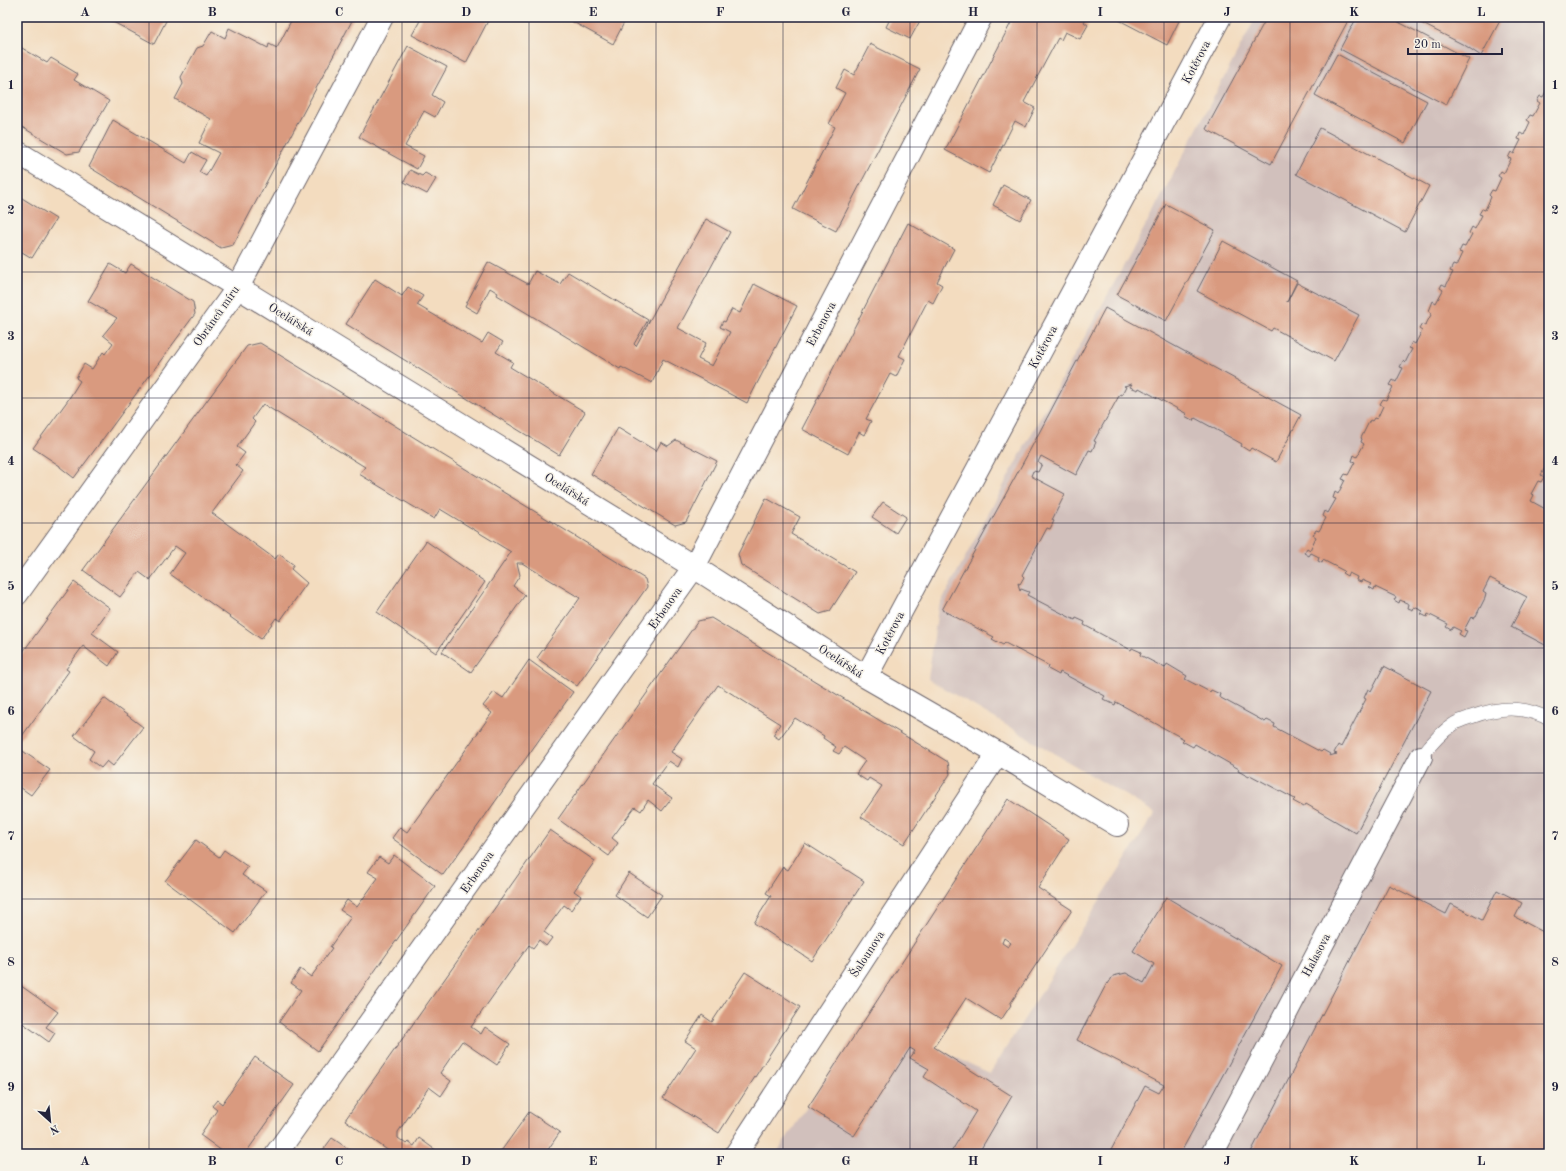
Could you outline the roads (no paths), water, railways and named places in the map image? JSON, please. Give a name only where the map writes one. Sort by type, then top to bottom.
[{"type":"street","name":"Obránců míru","points":[[17,594],[238,287],[382,17]]},
{"type":"street","name":"Erbenova","points":[[276,1154],[694,567],[981,17]]},
{"type":"street","name":"Kotěrova","points":[[866,677],[1220,17]]},
{"type":"street","name":"Ocelářská","points":[[17,152],[694,567],[866,677],[998,753],[1118,825]]},
{"type":"street","name":"Šalounova","points":[[736,1154],[998,753]]},
{"type":"street","name":"Halasova","points":[[1212,1154],[1421,757]]},
{"type":"lane","points":[[1421,757],[1434,741],[1454,723],[1498,709],[1516,709],[1541,715],[1549,719]]}]
